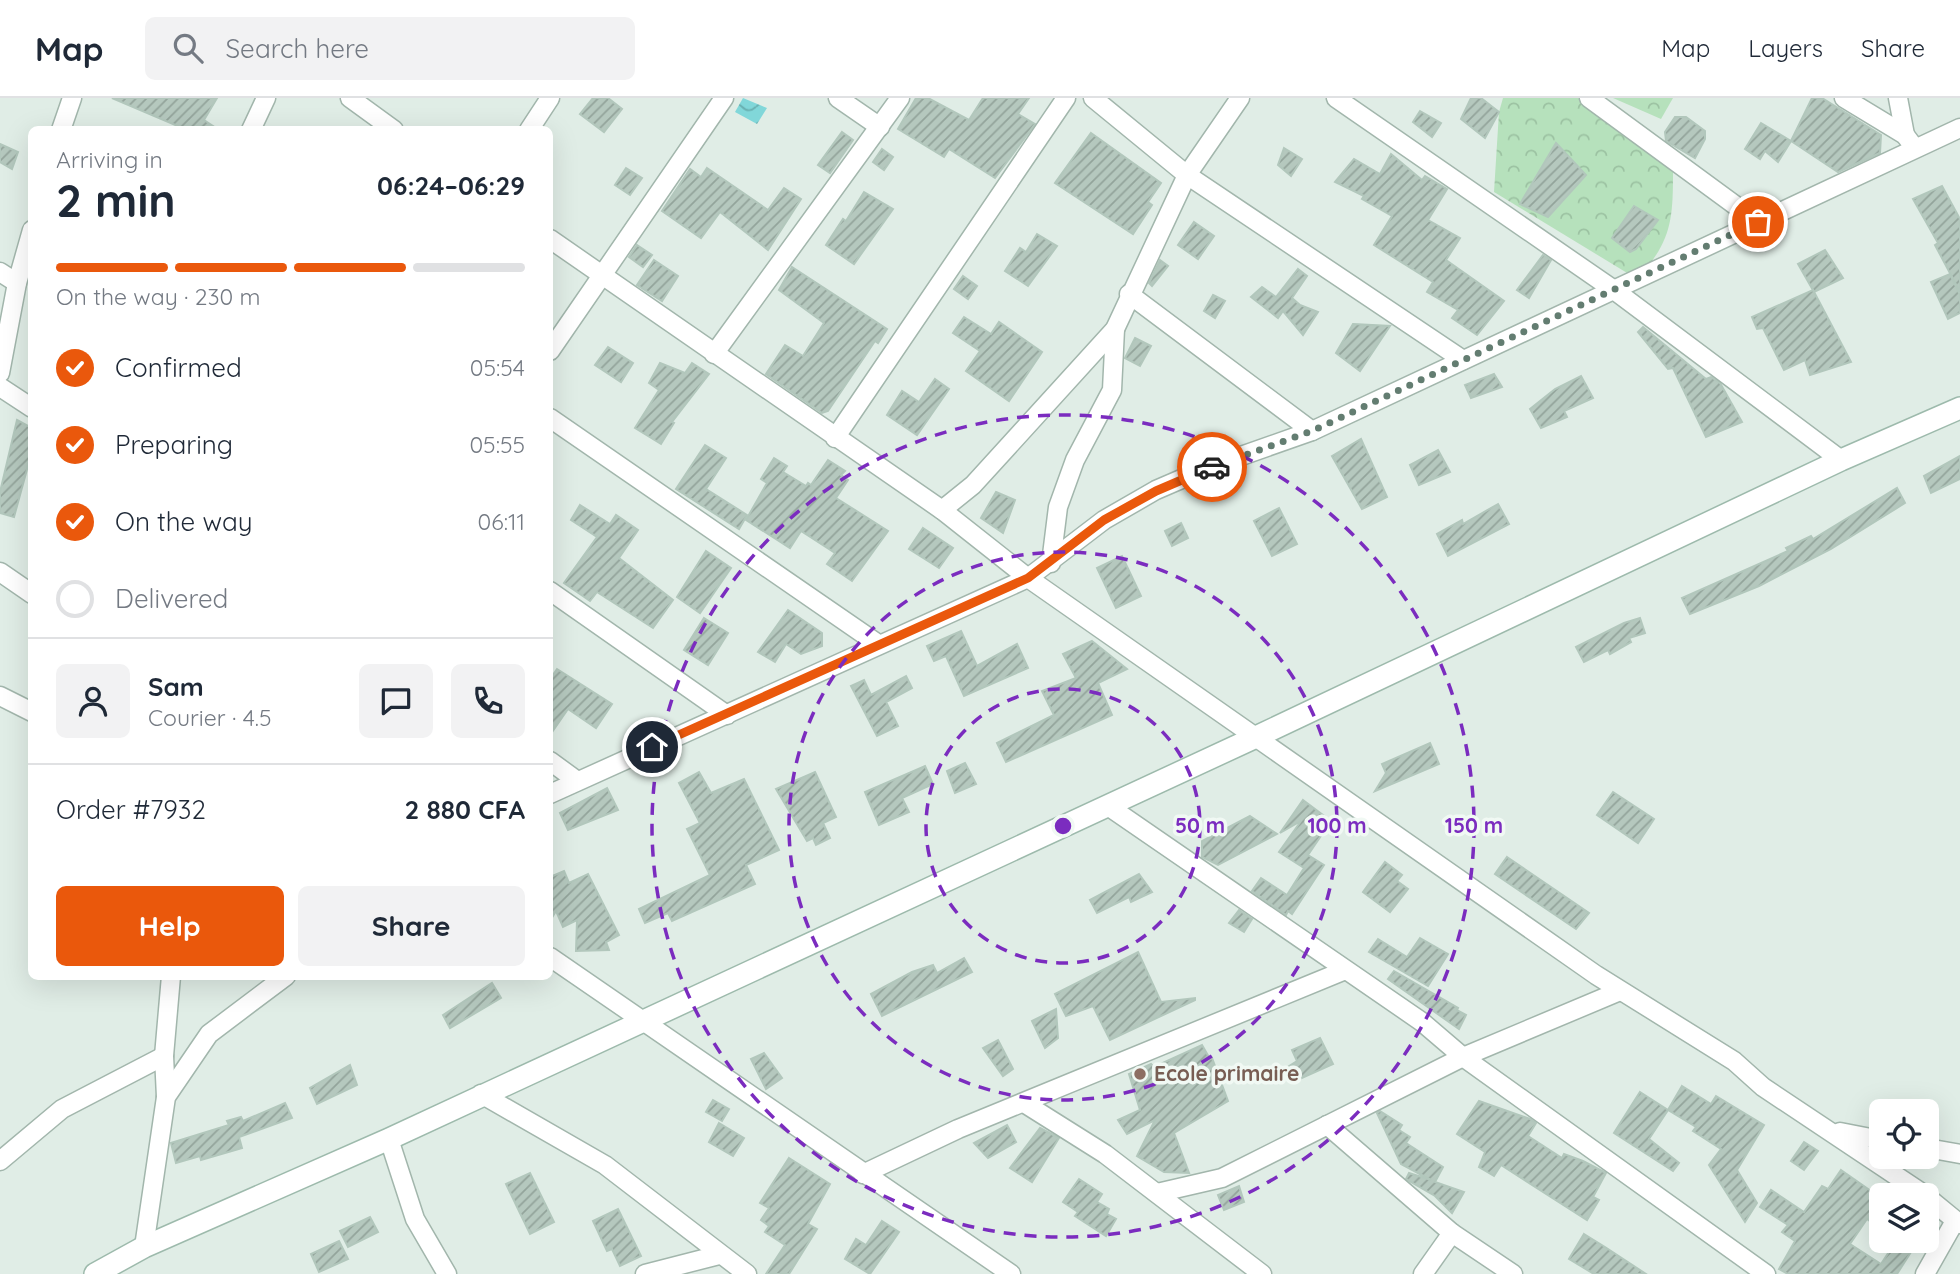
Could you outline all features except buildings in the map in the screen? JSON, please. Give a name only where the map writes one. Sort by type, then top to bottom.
[{"type":"street","points":[[62,126],[72,98]]},
{"type":"street","points":[[253,126],[266,98]]},
{"type":"street","points":[[350,98],[388,126]]},
{"type":"street","points":[[532,126],[550,98]]},
{"type":"street","points":[[553,347],[724,98]]},
{"type":"street","points":[[838,98],[880,127]]},
{"type":"street","points":[[714,354],[900,98]]},
{"type":"street","points":[[835,438],[1066,98]]},
{"type":"street","points":[[1093,98],[1187,175],[1463,360]]},
{"type":"street","points":[[1051,563],[1058,507],[1075,460],[1112,390],[1115,329],[1129,294],[1187,175],[1240,98]]},
{"type":"street","points":[[1336,98],[1614,290],[1842,460]]},
{"type":"street","points":[[1590,98],[1758,222]]},
{"type":"street","points":[[1844,98],[1910,141]]},
{"type":"street","points":[[1898,98],[1910,141]]},
{"type":"street","points":[[553,792],[1028,578],[1104,520],[1156,491],[1207,468],[1312,431],[1758,222],[1910,141],[1960,128]]},
{"type":"street","points":[[553,242],[942,510],[1028,578],[1620,991],[1734,1061],[1763,1087],[1833,1131],[1907,1183]]},
{"type":"street","points":[[0,373],[17,283],[28,244]]},
{"type":"street","points":[[0,272],[17,283]]},
{"type":"street","points":[[1129,294],[1312,431]]},
{"type":"street","points":[[942,510],[973,485],[1115,329]]},
{"type":"street","points":[[0,387],[28,405]]},
{"type":"street","points":[[95,1274],[144,1247],[389,1139],[640,1020],[1256,737],[1842,460],[1960,408]]},
{"type":"street","points":[[553,420],[878,644]]},
{"type":"street","points":[[0,572],[28,591]]},
{"type":"street","points":[[553,593],[727,715]]},
{"type":"street","points":[[0,696],[28,710]]},
{"type":"street","points":[[553,763],[576,780]]},
{"type":"street","points":[[1108,806],[1343,971],[1422,1022],[1464,1057],[1766,1274]]},
{"type":"street","points":[[553,959],[1011,1274]]},
{"type":"street","points":[[863,1174],[958,1129],[1343,971]]},
{"type":"street","points":[[144,1247],[166,1097],[164,1056],[171,980]]},
{"type":"street","points":[[166,1097],[209,1034],[281,980]]},
{"type":"street","points":[[1157,1193],[1222,1178],[1464,1057],[1620,991]]},
{"type":"street","points":[[0,1161],[62,1109],[164,1056]]},
{"type":"street","points":[[481,1094],[605,1165],[747,1274]]},
{"type":"street","points":[[1024,1104],[1105,1154],[1262,1274]]},
{"type":"street","points":[[1327,1125],[1452,1233],[1513,1274]]},
{"type":"street","points":[[1833,1131],[1869,1138]]},
{"type":"street","points":[[389,1139],[415,1219],[447,1274]]},
{"type":"street","points":[[1939,1150],[1960,1154]]},
{"type":"street","points":[[1925,1274],[1958,1223],[1939,1207]]},
{"type":"street","points":[[1423,1274],[1452,1233]]},
{"type":"street","points":[[645,1274],[719,1255]]},
{"type":"green space","points":[[1503,98],[1578,98],[1673,172],[1668,230],[1657,254],[1637,279],[1494,192],[1499,112]]},
{"type":"green space","points":[[1613,98],[1673,98],[1661,119]]},
{"type":"water","points":[[743,98],[767,108],[757,124],[735,112]]},
{"type":"way so far","points":[[1212,467],[1312,431],[1758,222]]},
{"type":"place","name":"Ecole primaire","points":[[1140,1074]]},
{"type":"route","points":[[652,747],[1028,578],[1104,520],[1156,491],[1212,467]]}]
